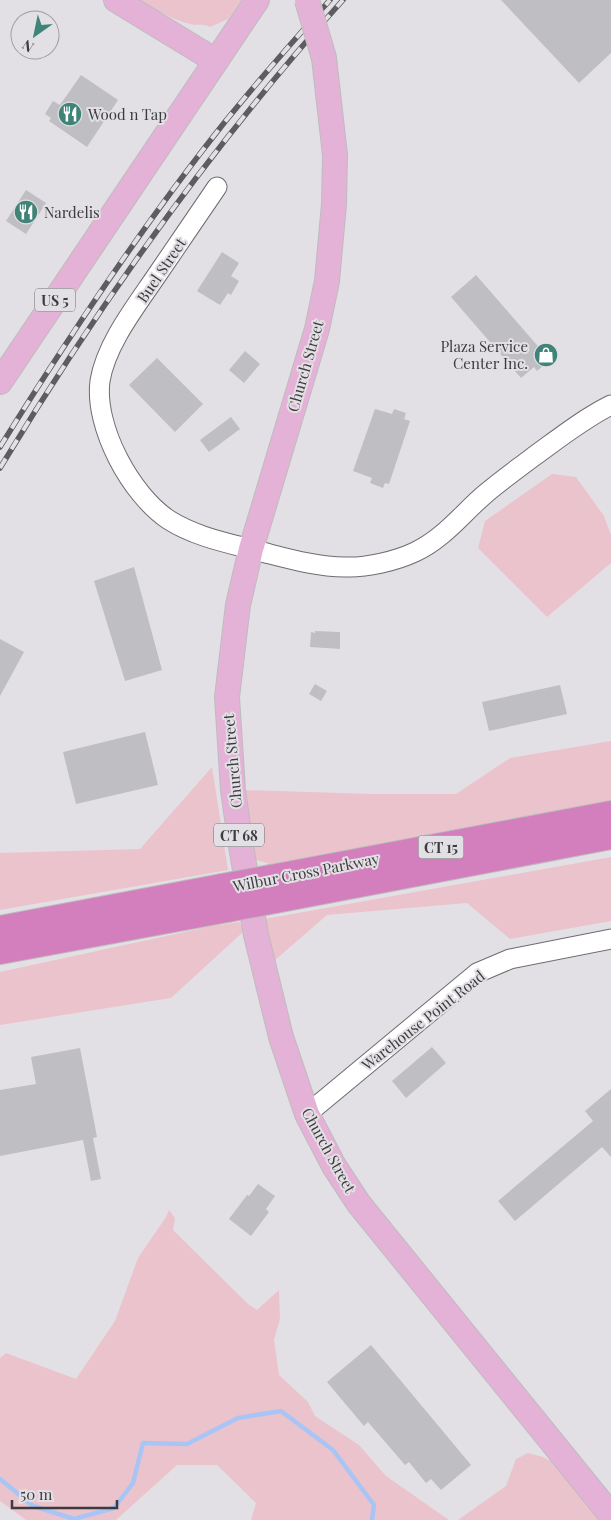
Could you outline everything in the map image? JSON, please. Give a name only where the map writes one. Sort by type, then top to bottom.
[{"type":"highway","name":"Wilbur Cross Parkway","points":[[273,889],[611,815]]},
{"type":"highway","name":"Wilbur Cross Parkway","points":[[0,950],[225,898],[611,835]]},
{"type":"highway","name":"Wilbur Cross Parkway","points":[[0,930],[225,898]]},
{"type":"main road","points":[[116,0],[216,60]]},
{"type":"main road","name":"US 5","points":[[0,382],[257,0]]},
{"type":"main road","name":"Church Street","points":[[307,0],[324,58],[335,154],[334,204],[327,281],[317,329],[251,549],[238,605],[227,697],[233,790],[247,888],[281,1037],[307,1114],[334,1166],[359,1204],[611,1515]]},
{"type":"street","name":"Buel Street","points":[[217,187],[124,323],[108,355],[100,382],[101,410],[115,449],[132,481],[143,496],[180,526],[210,538],[316,564],[345,567],[369,566],[415,552],[447,532],[482,496],[512,472],[572,429],[611,405]]},
{"type":"street","name":"Warehouse Point Road","points":[[307,1114],[477,973],[510,959],[611,939]]},
{"type":"shaded area","points":[[139,0],[241,0],[228,19],[210,27],[177,20]]},
{"type":"shaded area","points":[[552,474],[576,477],[604,516],[611,535],[611,563],[547,617],[478,548],[485,521]]},
{"type":"shaded area","points":[[611,741],[611,800],[270,864],[253,859],[243,790],[373,794],[456,794],[510,758]]},
{"type":"shaded area","points":[[212,767],[228,870],[0,910],[0,853],[140,849]]},
{"type":"shaded area","points":[[611,857],[611,921],[510,939],[467,903],[327,915],[274,961],[259,920]]},
{"type":"shaded area","points":[[240,922],[243,932],[171,998],[0,1025],[0,972],[212,926]]},
{"type":"shaded area","points":[[169,1210],[175,1218],[173,1230],[248,1304],[257,1310],[279,1290],[280,1319],[274,1340],[279,1375],[308,1402],[315,1416],[359,1445],[386,1476],[449,1520],[251,1520],[256,1503],[217,1465],[177,1465],[116,1520],[26,1520],[0,1501],[0,1358],[6,1353],[76,1379],[115,1321],[138,1258]]},
{"type":"shaded area","points":[[528,1453],[553,1462],[600,1520],[458,1520],[506,1486],[516,1459]]},
{"type":"building","points":[[501,0],[611,0],[611,53],[579,83]]},
{"type":"building","points":[[81,75],[118,100],[87,147],[49,121],[51,118],[45,114],[53,101],[60,105]]},
{"type":"building","name":"Nardelis","points":[[26,190],[46,203],[26,234],[6,221]]},
{"type":"building","points":[[222,252],[239,263],[231,276],[239,281],[231,295],[228,293],[220,305],[197,291]]},
{"type":"building","points":[[476,275],[550,360],[537,371],[534,367],[521,378],[451,297]]},
{"type":"building","points":[[245,351],[260,364],[244,383],[229,370]]},
{"type":"building","points":[[157,358],[203,404],[175,432],[129,385]]},
{"type":"building","points":[[375,409],[392,414],[394,409],[406,413],[404,419],[410,421],[389,484],[385,483],[383,488],[370,483],[372,478],[353,471]]},
{"type":"building","points":[[231,417],[240,429],[209,452],[200,440]]},
{"type":"building","points":[[134,567],[162,670],[125,681],[94,581]]},
{"type":"building","points":[[315,631],[340,632],[340,649],[310,647],[311,632],[315,633]]},
{"type":"building","points":[[0,639],[24,652],[0,696]]},
{"type":"building","points":[[315,684],[327,691],[321,701],[309,694]]},
{"type":"building","points":[[560,685],[567,714],[489,731],[482,702]]},
{"type":"building","points":[[145,732],[158,785],[76,804],[63,752]]},
{"type":"building","points":[[432,1047],[446,1063],[406,1098],[392,1081]]},
{"type":"building","points":[[80,1048],[97,1137],[93,1138],[101,1179],[91,1181],[83,1140],[0,1156],[0,1090],[36,1084],[31,1057]]},
{"type":"building","points":[[611,1089],[611,1157],[602,1147],[515,1221],[498,1201],[593,1121],[585,1111]]},
{"type":"building","points":[[258,1184],[275,1196],[266,1209],[269,1212],[251,1236],[229,1219]]},
{"type":"building","points":[[371,1345],[471,1465],[441,1490],[431,1479],[426,1483],[409,1462],[405,1465],[368,1422],[364,1426],[327,1382]]},
{"type":"waterway","points":[[0,1479],[33,1506],[74,1519],[114,1508],[133,1483],[143,1443],[187,1444],[238,1418],[281,1411],[333,1450],[374,1505],[372,1520]]},
{"type":"railway","points":[[0,447],[80,323],[164,201],[237,107],[330,0]]},
{"type":"railway","points":[[0,468],[38,406],[118,285],[160,226],[249,111],[343,0]]},
{"type":"place","name":"Wood n Tap","points":[[70,114]]},
{"type":"place","name":"Nardelis","points":[[26,212]]},
{"type":"place","name":"Plaza Service Center Inc.","points":[[546,355]]}]
